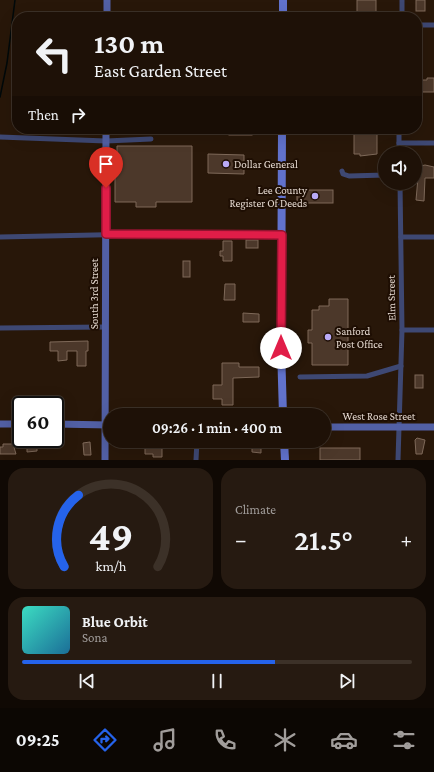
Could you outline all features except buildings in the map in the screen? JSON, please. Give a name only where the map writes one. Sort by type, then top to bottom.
[{"type":"main road","points":[[282,12],[283,0]]},
{"type":"main road","points":[[282,134],[283,408]]},
{"type":"main road","points":[[284,448],[285,460]]},
{"type":"street","points":[[107,0],[107,12]]},
{"type":"street","points":[[402,0],[402,12]]},
{"type":"street","points":[[422,25],[434,25]]},
{"type":"street","name":"South 3rd Street","points":[[106,134],[105,327],[107,408]]},
{"type":"street","points":[[399,146],[400,134]]},
{"type":"street","points":[[0,137],[106,141],[151,139]]},
{"type":"street","points":[[399,143],[434,143]]},
{"type":"street","points":[[342,171],[344,174],[349,176],[378,175]]},
{"type":"street","name":"Elm Street","points":[[398,460],[402,330],[400,190]]},
{"type":"street","points":[[0,237],[106,234],[282,235]]},
{"type":"street","points":[[400,237],[434,237]]},
{"type":"street","points":[[0,328],[105,327]]},
{"type":"street","points":[[402,330],[434,330]]},
{"type":"street","points":[[300,377],[366,376],[401,366]]},
{"type":"street","points":[[0,424],[12,424]]},
{"type":"street","points":[[64,424],[103,425]]},
{"type":"street","name":"West Rose Street","points":[[331,427],[434,427]]},
{"type":"street","name":"South 3rd Street","points":[[105,460],[106,448]]},
{"type":"street","points":[[196,460],[197,448]]},
{"type":"waterway","points":[[13,12],[15,0]]},
{"type":"waterway","points":[[0,97],[7,63],[12,24]]},
{"type":"place","name":"Dollar General","points":[[226,164]]},
{"type":"place","name":"Lee County Register Of Deeds","points":[[315,196]]},
{"type":"place","name":"Sanford Post Office","points":[[328,337]]},
{"type":"route","points":[[106,188],[106,234],[282,235],[281,348]]}]
